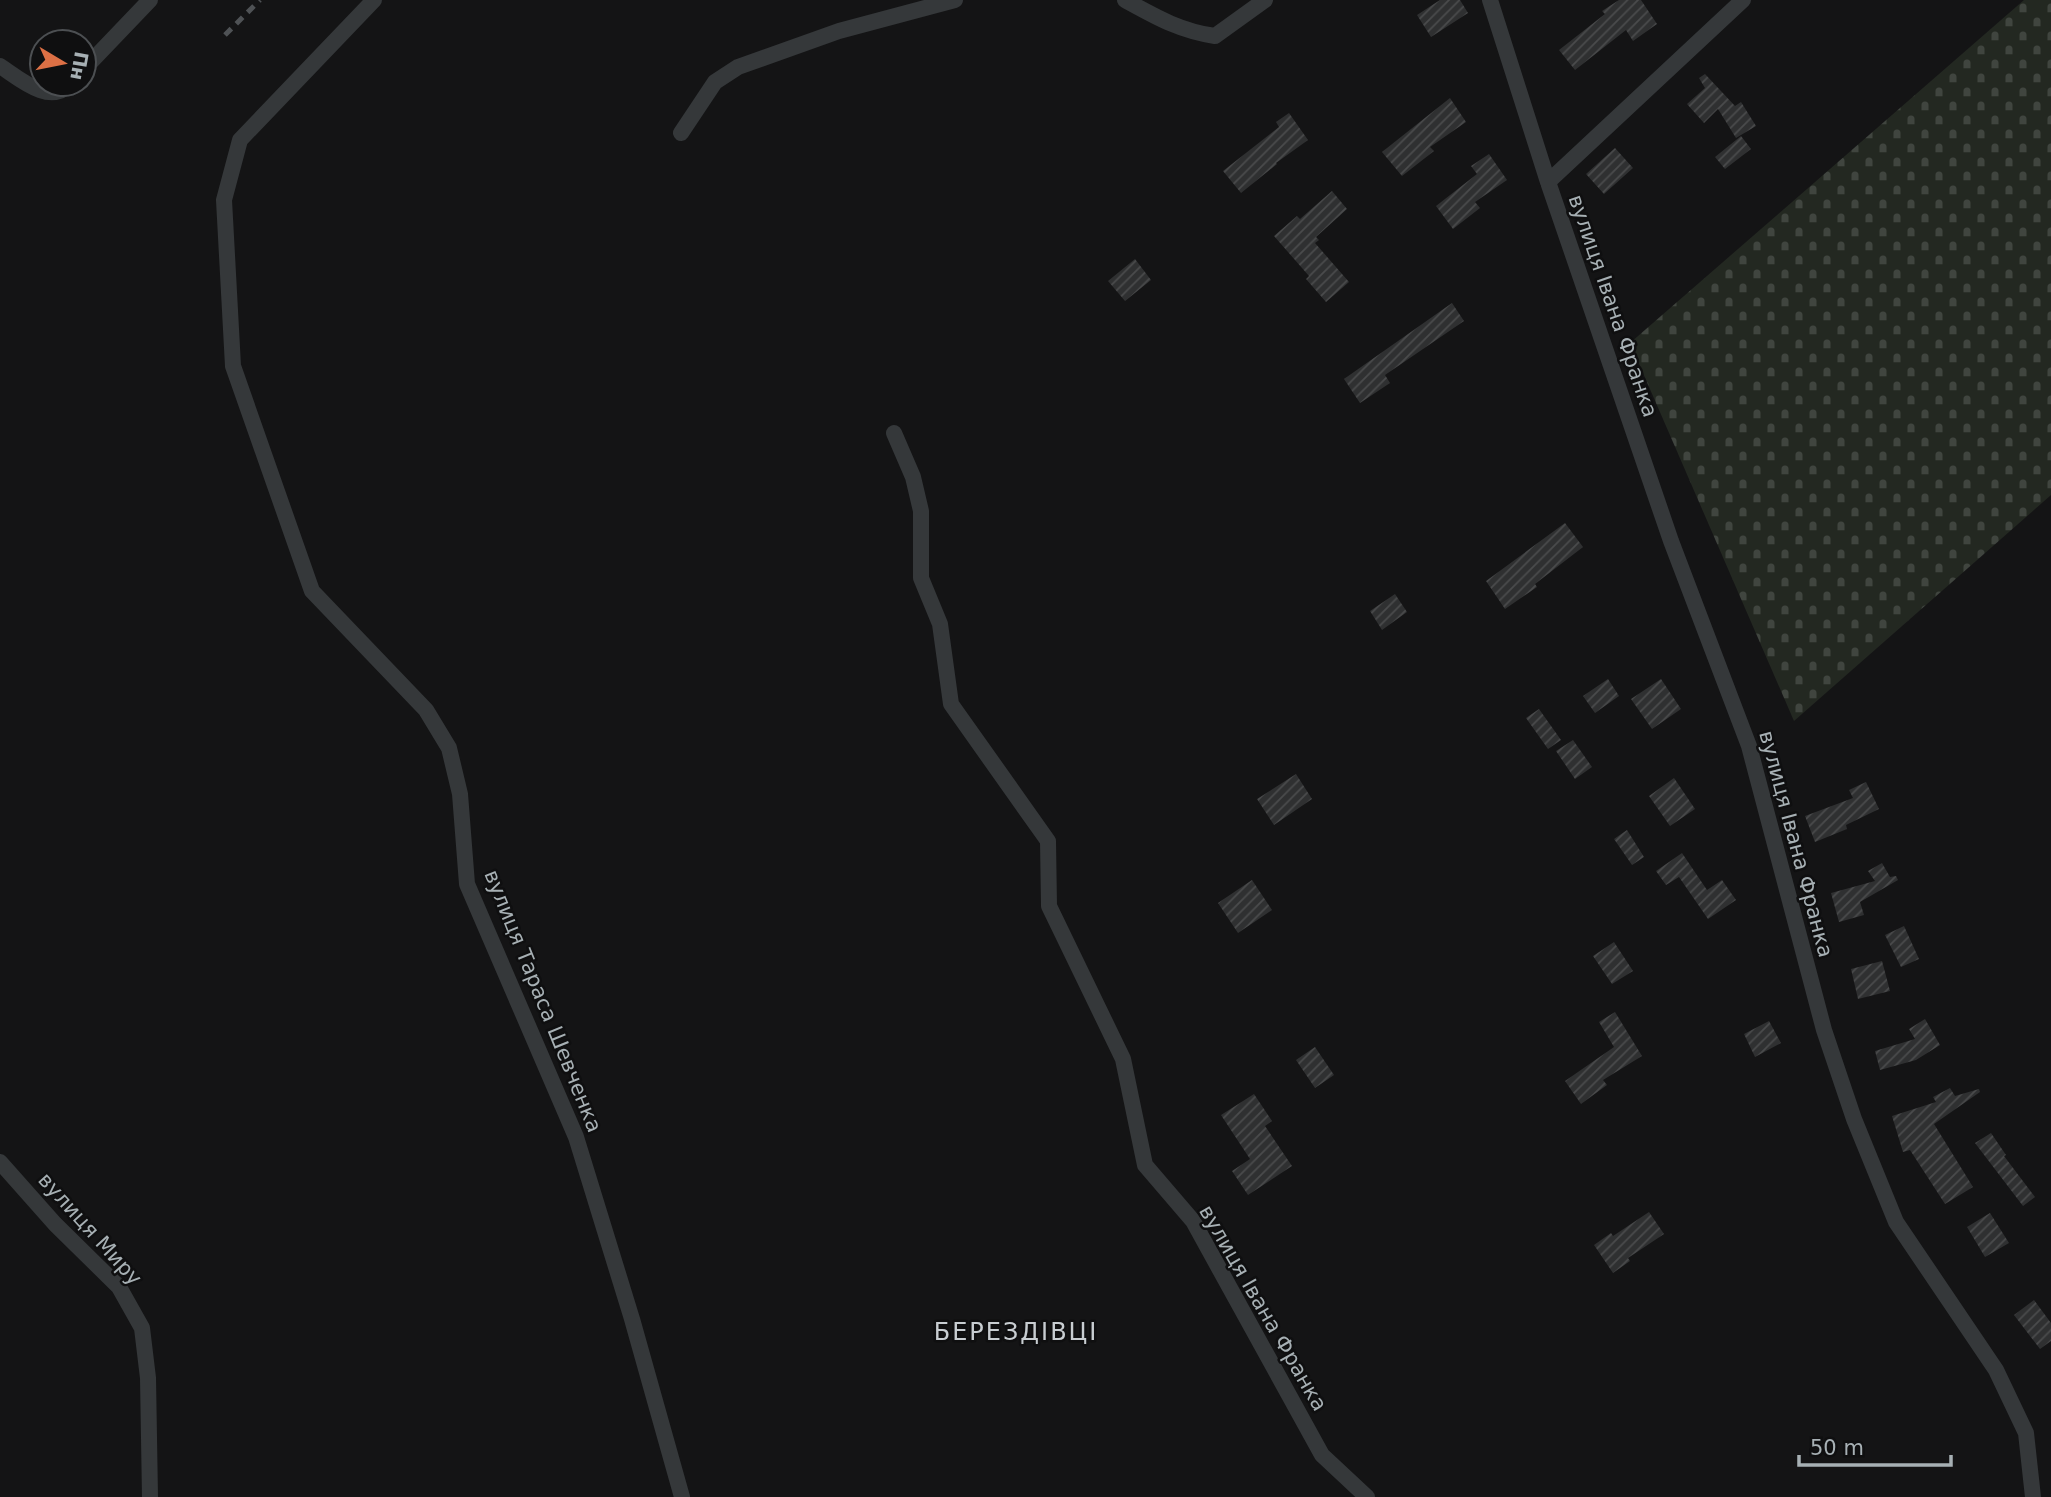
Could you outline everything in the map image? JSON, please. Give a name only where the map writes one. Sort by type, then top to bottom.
[{"type":"street","points":[[98,54],[150,0]]},
{"type":"street","name":"вулиця Тараса Шевченка","points":[[374,0],[240,140],[224,200],[233,366],[312,591],[426,710],[449,748],[460,794],[467,884],[576,1136],[632,1319],[682,1497]]},
{"type":"street","points":[[681,133],[715,82],[738,67],[839,31],[955,0]]},
{"type":"street","points":[[1125,0],[1192,33],[1215,36],[1265,0]]},
{"type":"street","name":"вулиця Івана Франка","points":[[1490,0],[1548,182],[1671,541],[1749,746],[1824,1031],[1854,1119],[1896,1222],[1996,1370],[2026,1433],[2032,1497]]},
{"type":"street","name":"вулиця Івана Франка","points":[[1548,182],[1743,0]]},
{"type":"street","points":[[0,66],[28,84]]},
{"type":"street","name":"вулиця Івана Франка","points":[[894,433],[913,477],[920,510],[921,578],[940,624],[951,704],[1048,841],[1049,906],[1124,1059],[1145,1165],[1193,1221],[1322,1455],[1367,1497]]},
{"type":"street","name":"вулиця Миру","points":[[0,1162],[55,1224],[119,1287],[142,1328],[148,1378],[150,1497]]},
{"type":"green space","points":[[2024,0],[2051,0],[2051,495],[1794,721],[1630,343]]},
{"type":"building","points":[[1440,0],[1460,0],[1468,13],[1431,37],[1417,15]]},
{"type":"building","points":[[1619,0],[1641,0],[1657,24],[1633,41],[1626,30],[1575,70],[1559,50],[1605,14],[1602,11]]},
{"type":"building","points":[[1705,74],[1735,106],[1741,102],[1756,126],[1736,138],[1718,109],[1704,123],[1687,104],[1705,88],[1699,78]]},
{"type":"building","points":[[1450,98],[1466,122],[1430,147],[1434,151],[1402,176],[1382,152]]},
{"type":"building","points":[[1289,113],[1308,140],[1241,193],[1223,171],[1279,127],[1276,122]]},
{"type":"building","points":[[1741,136],[1751,149],[1725,169],[1715,157]]},
{"type":"building","points":[[1615,148],[1633,168],[1604,194],[1586,174]]},
{"type":"building","points":[[1489,154],[1507,180],[1475,202],[1480,208],[1453,229],[1436,206],[1477,174],[1471,166]]},
{"type":"building","points":[[1332,191],[1347,209],[1316,237],[1319,240],[1315,243],[1349,282],[1326,302],[1306,279],[1309,276],[1274,236],[1297,216],[1300,219]]},
{"type":"building","points":[[1135,259],[1151,280],[1125,301],[1108,281]]},
{"type":"building","points":[[1452,303],[1464,321],[1385,375],[1390,383],[1360,403],[1344,379]]},
{"type":"building","points":[[1565,523],[1583,547],[1535,584],[1537,587],[1505,609],[1486,581]]},
{"type":"building","points":[[1395,594],[1407,612],[1382,630],[1370,611]]},
{"type":"building","points":[[1608,679],[1619,696],[1595,713],[1583,696]]},
{"type":"building","points":[[1661,679],[1681,709],[1652,729],[1631,699]]},
{"type":"building","points":[[1539,709],[1561,740],[1548,749],[1526,718]]},
{"type":"building","points":[[1573,740],[1592,767],[1575,779],[1556,751]]},
{"type":"building","points":[[1296,774],[1312,799],[1274,825],[1257,799]]},
{"type":"building","points":[[1674,778],[1695,809],[1670,826],[1649,796]]},
{"type":"building","points":[[1866,782],[1879,809],[1846,825],[1847,829],[1815,842],[1805,816],[1853,798],[1849,790]]},
{"type":"building","points":[[1627,830],[1644,857],[1632,865],[1614,839]]},
{"type":"building","points":[[1682,853],[1707,890],[1722,880],[1736,900],[1708,919],[1679,877],[1666,885],[1656,871]]},
{"type":"building","points":[[1882,863],[1890,877],[1896,876],[1898,880],[1860,902],[1864,915],[1839,922],[1831,893],[1875,881],[1868,871]]},
{"type":"building","points":[[1252,880],[1272,910],[1238,933],[1218,903]]},
{"type":"building","points":[[1904,926],[1919,959],[1901,967],[1885,935]]},
{"type":"building","points":[[1614,942],[1633,971],[1612,984],[1593,956]]},
{"type":"building","points":[[1882,961],[1890,991],[1858,999],[1851,969]]},
{"type":"building","points":[[1615,1012],[1642,1056],[1603,1080],[1607,1085],[1581,1104],[1565,1081],[1614,1047],[1599,1022]]},
{"type":"building","points":[[1925,1019],[1940,1045],[1916,1060],[1880,1070],[1875,1051],[1915,1039],[1909,1029]]},
{"type":"building","points":[[1769,1021],[1781,1043],[1755,1057],[1744,1034]]},
{"type":"building","points":[[1315,1047],[1334,1075],[1315,1088],[1296,1060]]},
{"type":"building","points":[[1950,1088],[1955,1096],[1979,1089],[1980,1092],[1934,1124],[1973,1187],[1945,1204],[1910,1150],[1903,1152],[1892,1116],[1936,1102],[1933,1097]]},
{"type":"building","points":[[1254,1094],[1272,1121],[1265,1126],[1292,1166],[1248,1195],[1232,1171],[1250,1159],[1221,1115]]},
{"type":"building","points":[[1991,1133],[2006,1155],[2004,1156],[2035,1197],[2023,1206],[1975,1143]]},
{"type":"building","points":[[1649,1212],[1664,1234],[1628,1258],[1630,1261],[1613,1273],[1594,1245]]},
{"type":"building","points":[[1990,1213],[2009,1243],[1985,1257],[1967,1227]]},
{"type":"building","points":[[2034,1300],[2051,1323],[2051,1341],[2040,1349],[2014,1315]]},
{"type":"railway","points":[[225,35],[260,0]]},
{"type":"district","name":"БЕРЕЗДІВЦІ","points":[[1016,1332]]}]
